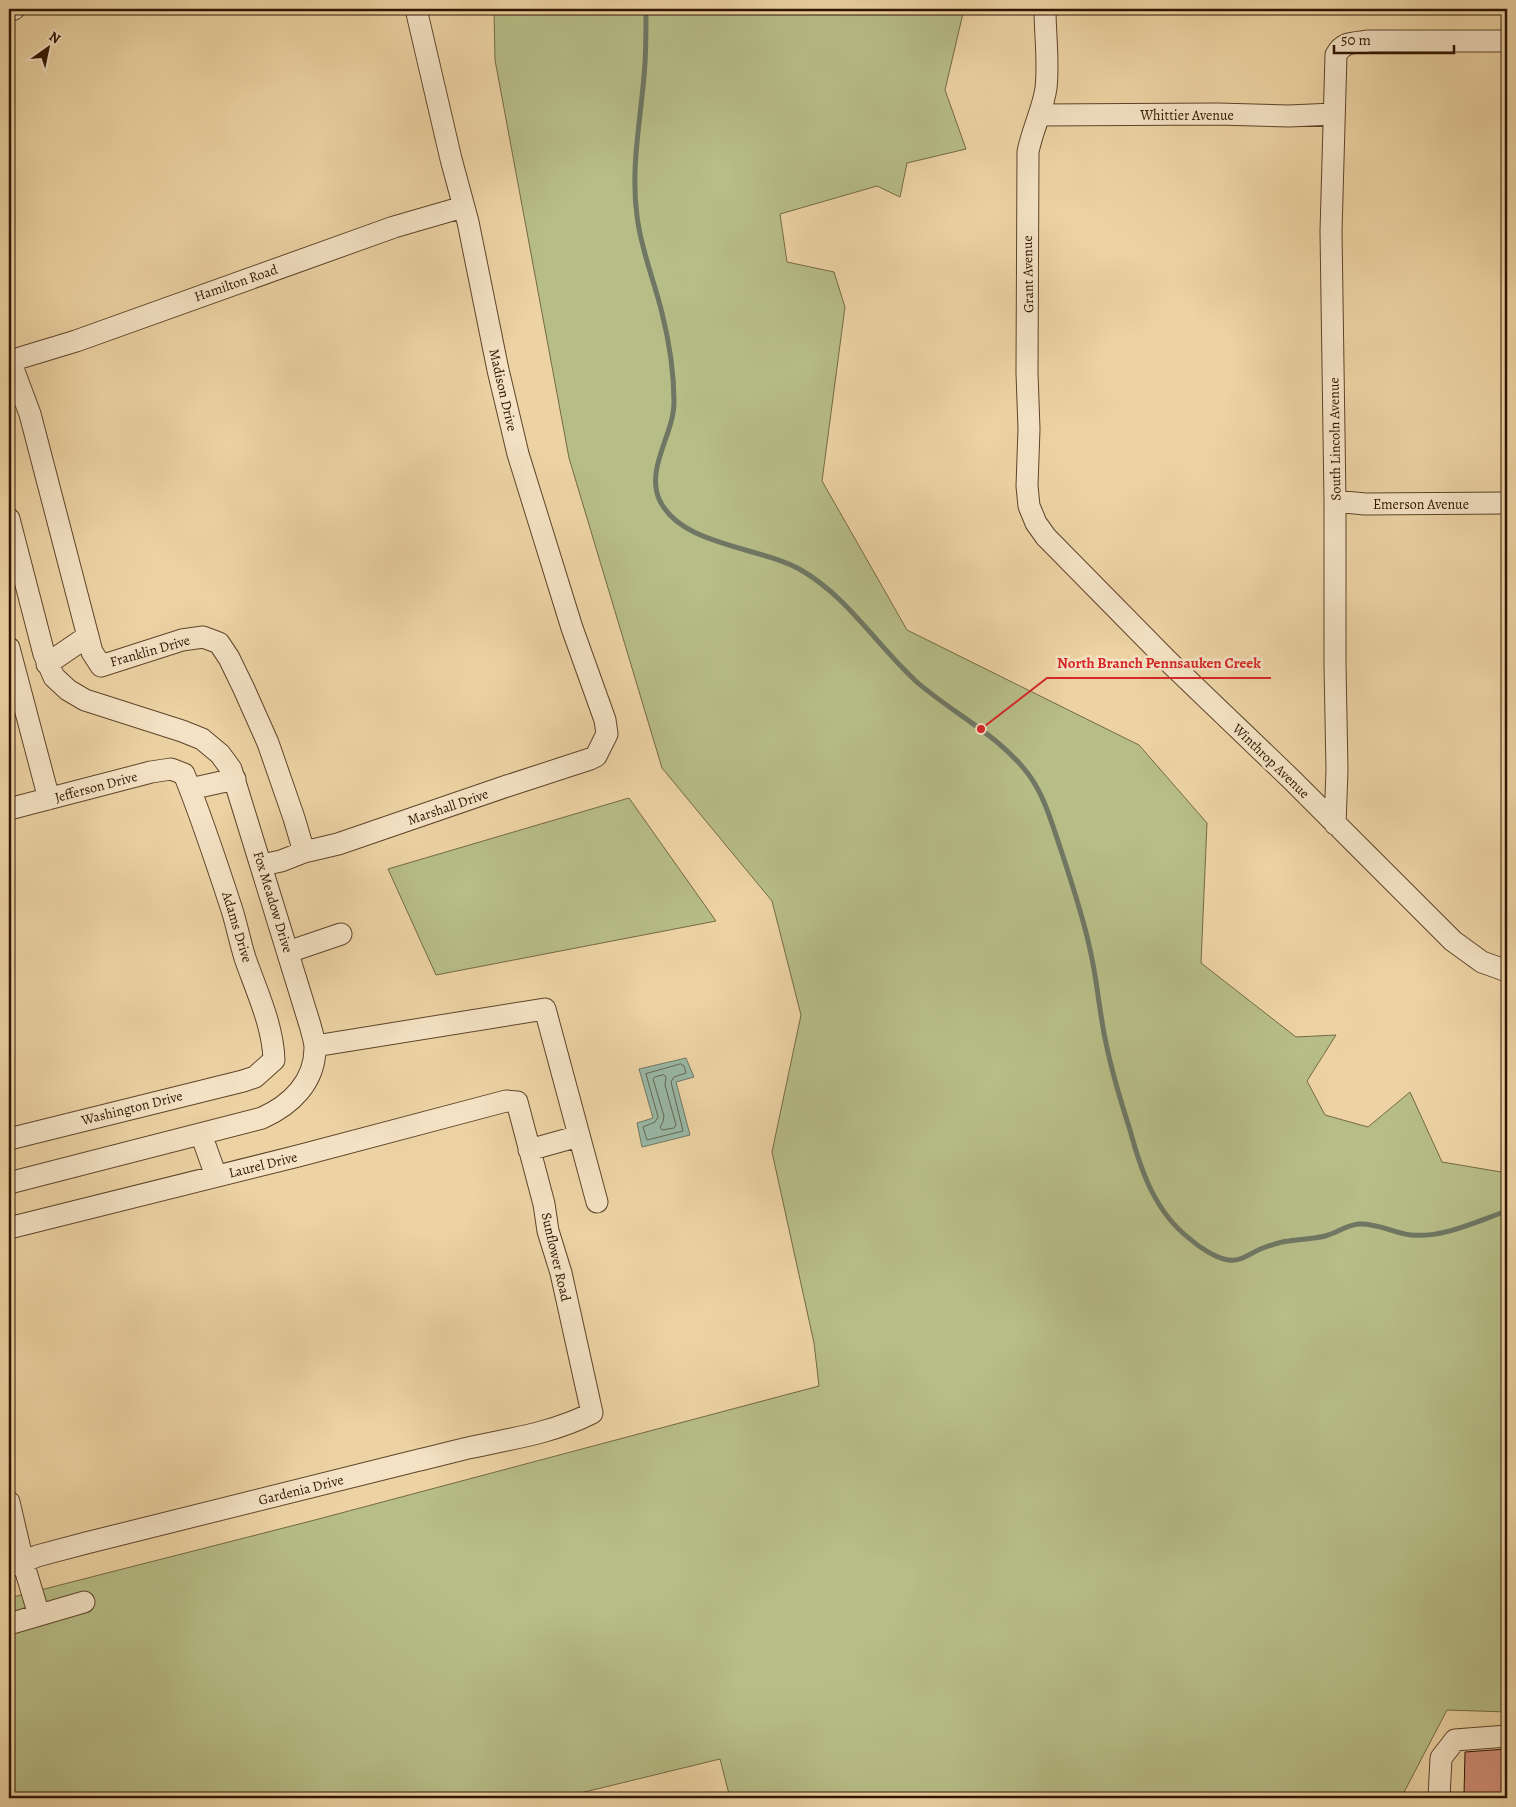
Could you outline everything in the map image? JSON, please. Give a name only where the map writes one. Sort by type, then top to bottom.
[{"type":"street","points":[[9,11],[14,9]]},
{"type":"street","name":"Madison Drive","points":[[416,9],[445,137],[478,265],[498,370],[518,454],[572,628],[605,720],[607,734],[596,756],[590,759]]},
{"type":"street","name":"Grant Avenue","points":[[1045,9],[1046,86],[1040,115],[1030,139],[1028,152],[1027,372],[1029,430],[1027,486],[1029,506],[1036,524],[1046,537]]},
{"type":"street","name":"South Lincoln Avenue","points":[[1335,824],[1335,501],[1331,231],[1336,55],[1340,47],[1347,44],[1369,41],[1507,41]]},
{"type":"street","name":"Whittier Avenue","points":[[1040,115],[1189,116],[1218,114],[1289,116],[1334,114]]},
{"type":"street","name":"Hamilton Road","points":[[9,359],[76,341],[394,227],[463,207]]},
{"type":"street","name":"Franklin Drive","points":[[9,359],[34,429],[92,652],[101,666],[182,640],[203,637],[219,643],[229,658],[244,689],[276,763],[304,852]]},
{"type":"street","name":"Emerson Avenue","points":[[1335,501],[1365,504],[1507,503]]},
{"type":"street","name":"Fox Meadow Drive","points":[[9,519],[47,664],[54,677],[77,696],[187,732],[212,746],[227,762],[235,778],[262,865],[315,1046],[312,1070],[304,1086],[281,1108],[262,1118],[9,1183]]},
{"type":"street","name":"Winthrop Avenue","points":[[1046,537],[1168,661],[1460,947],[1482,962],[1507,970]]},
{"type":"street","points":[[47,664],[88,636]]},
{"type":"street","points":[[9,648],[49,799]]},
{"type":"street","name":"Marshall Drive","points":[[304,852],[338,844],[590,759]]},
{"type":"street","name":"Jefferson Drive","points":[[9,810],[151,772],[171,769],[187,781]]},
{"type":"street","points":[[187,781],[235,778]]},
{"type":"street","name":"Adams Drive","points":[[187,781],[218,866],[273,1048],[274,1060],[255,1077]]},
{"type":"street","points":[[262,865],[281,861],[304,852]]},
{"type":"street","points":[[288,952],[341,934]]},
{"type":"street","points":[[315,1046],[545,1009],[597,1202]]},
{"type":"street","name":"Washington Drive","points":[[9,1139],[255,1077]]},
{"type":"street","name":"Laurel Drive","points":[[9,1228],[506,1101],[517,1102]]},
{"type":"street","name":"Sunflower Road","points":[[517,1102],[544,1204],[548,1232],[561,1273],[592,1413]]},
{"type":"street","points":[[201,1134],[216,1176]]},
{"type":"street","points":[[529,1150],[579,1136]]},
{"type":"street","name":"Gardenia Drive","points":[[16,1564],[37,1556],[136,1530],[209,1514],[415,1461],[552,1429],[577,1421],[592,1413]]},
{"type":"street","points":[[9,1502],[16,1564],[39,1615]]},
{"type":"street","points":[[9,1624],[84,1602]]},
{"type":"street","points":[[1440,1798],[1441,1758],[1455,1740],[1507,1736]]},
{"type":"green space","points":[[494,9],[964,9],[945,90],[966,149],[907,163],[900,197],[877,186],[780,214],[787,262],[834,272],[845,307],[822,481],[907,630],[1139,745],[1207,823],[1201,963],[1296,1037],[1336,1035],[1307,1081],[1325,1115],[1368,1127],[1410,1092],[1442,1162],[1507,1173],[1507,1712],[1447,1710],[1401,1798],[730,1798],[720,1759],[560,1798],[9,1798],[9,1598],[311,1521],[819,1386],[814,1343],[772,1152],[801,1015],[772,901],[662,768],[569,458],[495,60]]},
{"type":"green space","points":[[629,798],[716,921],[436,975],[388,869]]},
{"type":"water","points":[[686,1058],[694,1077],[676,1082],[690,1135],[642,1147],[637,1123],[653,1118],[639,1069]]},
{"type":"building","points":[[1506,1749],[1505,1798],[1467,1798],[1467,1796],[1464,1796],[1465,1752]]},
{"type":"waterway","points":[[646,9],[645,63],[636,159],[635,197],[641,241],[667,335],[674,391],[673,414],[656,475],[659,499],[669,515],[684,527],[702,536],[784,562],[818,581],[848,608],[918,683],[991,737],[1017,761],[1035,783],[1048,811],[1080,909],[1092,957],[1108,1054],[1134,1145],[1151,1190],[1167,1216],[1203,1249],[1224,1259],[1233,1260],[1286,1241],[1325,1236],[1359,1224],[1373,1225],[1411,1235],[1436,1234],[1460,1228],[1507,1211]]},
{"type":"place","name":"North Branch Pennsauken Creek","points":[[981,729]]}]
